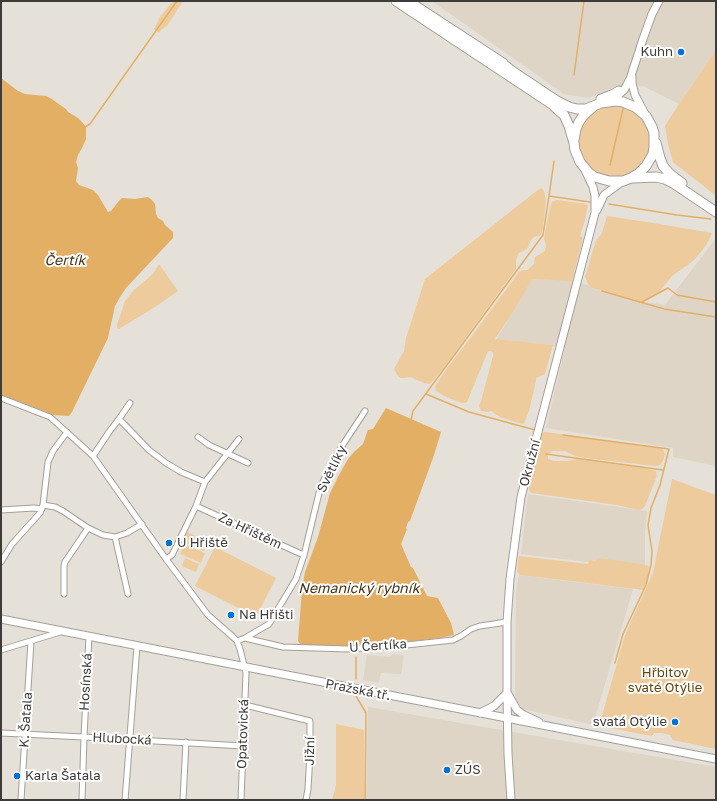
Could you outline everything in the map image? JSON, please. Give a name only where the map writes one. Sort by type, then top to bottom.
[{"type":"highway","points":[[396,1],[554,105],[564,115],[577,156],[584,168],[589,173],[602,180],[616,182],[640,173],[653,154],[655,140]]},
{"type":"highway","points":[[408,1],[498,60],[571,104],[579,105],[591,103],[612,96],[619,91]]},
{"type":"highway","points":[[498,60],[564,105],[572,108],[588,108],[610,101],[623,102],[641,111],[646,116],[652,127],[663,166],[669,173],[714,208],[716,216]]},
{"type":"highway","points":[[574,143],[576,129],[579,122],[588,110],[594,106]]},
{"type":"highway","points":[[627,179],[656,177],[665,179],[714,208]]},
{"type":"main road","points":[[646,116],[635,95],[632,84],[633,73],[643,38],[652,14],[659,1]]},
{"type":"main road","points":[[619,91],[626,82],[637,57]]},
{"type":"main road","points":[[610,101],[624,90],[633,73]]},
{"type":"main road","name":"Okružní","points":[[584,168],[593,187],[595,196],[595,213]]},
{"type":"main road","name":"Okružní","points":[[511,800],[508,754],[507,622],[510,579],[521,498],[595,213],[604,195],[627,179]]},
{"type":"main road","name":"Pražská tř.","points":[[1,620],[549,726],[716,760]]},
{"type":"main road","points":[[480,713],[494,706],[507,693],[519,712],[549,726]]},
{"type":"street","points":[[1,398],[50,417],[94,456],[166,559],[208,615],[237,641],[269,624],[296,579],[304,555]]},
{"type":"street","points":[[94,456],[130,403]]},
{"type":"street","name":"Světlíky","points":[[304,555],[320,489],[342,446],[365,411]]},
{"type":"street","points":[[119,420],[149,450],[166,463],[181,472],[205,482]]},
{"type":"street","points":[[1,562],[12,544],[37,518],[42,507],[48,462],[53,451],[67,432]]},
{"type":"street","points":[[198,437],[209,445],[248,463]]},
{"type":"street","points":[[166,559],[172,554],[196,506],[205,482],[239,439]]},
{"type":"street","points":[[1,510],[50,506],[63,511],[88,528],[103,535],[115,537],[127,533],[142,524]]},
{"type":"street","name":"Za Hřištěm","points":[[196,506],[304,555]]},
{"type":"street","points":[[64,594],[65,562],[88,528]]},
{"type":"street","points":[[115,537],[128,594]]},
{"type":"street","name":"U Čertíka","points":[[245,638],[283,647],[348,649],[453,640],[470,629],[507,622]]},
{"type":"street","points":[[1,650],[61,631]]},
{"type":"street","name":"Hosínská","points":[[82,800],[89,636]]},
{"type":"street","name":"K. Šatala","points":[[21,800],[32,641]]},
{"type":"street","name":"Opatovická","points":[[237,641],[246,673],[241,800]]},
{"type":"street","points":[[125,800],[137,646]]},
{"type":"street","name":"Jižní","points":[[244,705],[310,721],[310,754],[306,800]]},
{"type":"street","name":"Hlubocká","points":[[1,733],[243,746]]},
{"type":"street","points":[[183,800],[186,742]]},
{"type":"shaded area","points":[[432,1],[716,1],[716,50],[679,104],[643,86],[616,86],[589,98],[564,94]]},
{"type":"shaded area","points":[[716,238],[716,466],[673,457],[673,448],[546,428],[565,348],[553,345],[496,340],[532,280],[571,280],[633,300],[665,305]]},
{"type":"shaded area","points":[[528,494],[647,511],[645,533],[645,569],[521,554]]},
{"type":"shaded area","points":[[519,575],[633,589],[593,725],[523,709],[517,701],[515,695],[516,592]]},
{"type":"shaded area","points":[[392,654],[404,655],[401,674],[381,673],[379,683],[363,680],[367,655],[391,657]]},
{"type":"shaded area","points":[[368,707],[716,767],[716,800],[366,800]]},
{"type":"green space","points":[[173,1],[183,1],[167,26],[159,33],[154,29],[160,17]]},
{"type":"green space","points":[[716,50],[715,195],[673,162],[665,126]]},
{"type":"green space","points":[[607,106],[621,106],[628,108],[640,116],[648,128],[650,142],[648,156],[640,168],[628,176],[621,178],[607,178],[600,176],[588,168],[580,156],[578,149],[578,135],[580,128],[588,116],[600,108]]},
{"type":"green space","points":[[541,188],[544,191],[546,201],[541,235],[534,237],[527,249],[519,253],[516,261],[516,269],[442,370],[429,384],[410,377],[401,378],[398,376],[394,369],[404,351],[406,338],[425,279]]},
{"type":"green space","points":[[557,200],[588,205],[580,236],[583,238],[572,281],[532,280],[495,339],[553,345],[545,374],[536,378],[529,411],[524,423],[522,424],[500,417],[492,411],[481,411],[480,409],[479,406],[493,356],[491,351],[488,351],[467,402],[462,403],[444,396],[436,391],[435,387],[448,367],[519,272],[527,270],[534,264],[535,257],[545,251],[546,245],[544,239],[550,207],[552,202]]},
{"type":"green space","points":[[607,216],[712,233],[707,244],[696,258],[673,275],[659,292],[644,301],[639,301],[592,288],[588,284],[585,277],[596,241],[602,233]]},
{"type":"green space","points":[[159,264],[178,291],[119,329],[117,328],[125,301],[134,290],[153,274]]},
{"type":"green space","points":[[545,432],[662,448],[665,453],[664,458],[658,466],[585,458],[575,456],[565,451],[553,451],[548,454],[548,459],[554,461],[577,459],[591,460],[640,467],[656,471],[657,476],[645,506],[638,510],[617,505],[530,492],[529,482],[541,435]]},
{"type":"green space","name":"Hřbitov svaté Otýlie","points":[[672,479],[716,495],[716,749],[672,740],[670,735],[662,733],[654,733],[652,736],[599,726],[625,635],[653,573]]},
{"type":"green space","points":[[187,532],[208,541],[204,551],[183,542]]},
{"type":"green space","points":[[184,544],[205,553],[201,563],[180,554]]},
{"type":"green space","points":[[215,547],[276,578],[256,617],[195,586]]},
{"type":"green space","points":[[519,556],[588,564],[589,560],[595,561],[599,558],[641,564],[649,566],[648,578],[643,590],[520,575],[517,572]]},
{"type":"green space","points":[[185,558],[199,564],[196,572],[182,566]]},
{"type":"green space","points":[[336,724],[364,730],[364,800],[332,800],[336,785]]},
{"type":"water","name":"Čertík","points":[[1,78],[18,91],[25,94],[46,96],[52,99],[78,118],[86,127],[86,139],[76,162],[78,168],[76,181],[79,185],[93,190],[98,195],[108,212],[111,211],[122,198],[135,199],[148,197],[155,204],[158,218],[163,221],[165,225],[173,232],[173,238],[126,288],[120,297],[115,306],[108,338],[69,416],[53,415],[1,395]]},
{"type":"water","name":"Nemanický rybník","points":[[386,408],[441,432],[401,544],[411,567],[413,568],[427,596],[438,598],[451,623],[454,635],[389,644],[333,647],[309,647],[301,645],[298,641],[305,572],[318,537],[330,493],[348,459],[363,444],[368,430],[373,429]]},
{"type":"waterway","name":"Čertík","points":[[85,127],[90,124],[177,1]]},
{"type":"waterway","points":[[574,75],[584,1]]},
{"type":"waterway","points":[[610,165],[623,109]]},
{"type":"waterway","points":[[549,196],[554,161]]},
{"type":"waterway","points":[[411,420],[413,411],[543,235],[549,196],[590,202]]},
{"type":"waterway","points":[[609,204],[711,219]]},
{"type":"waterway","points":[[642,302],[668,288],[677,295],[716,302]]},
{"type":"waterway","points":[[602,291],[664,309],[716,317]]},
{"type":"waterway","points":[[426,394],[469,412],[535,430]]},
{"type":"waterway","points":[[563,435],[669,449],[660,485],[651,508],[648,525],[652,551],[651,565],[646,585],[623,634],[615,663]]},
{"type":"waterway","points":[[546,454],[663,470]]},
{"type":"waterway","points":[[356,657],[356,679]]},
{"type":"waterway","points":[[356,696],[366,713],[365,800]]},
{"type":"place","name":"Kuhn","points":[[681,52]]},
{"type":"place","name":"U Hřiště","points":[[169,543]]},
{"type":"place","name":"Na Hřišti","points":[[231,615]]},
{"type":"place","name":"svatá Otýlie","points":[[675,722]]},
{"type":"place","name":"ZÚS","points":[[447,770]]},
{"type":"place","name":"Karla Šatala","points":[[17,776]]}]
